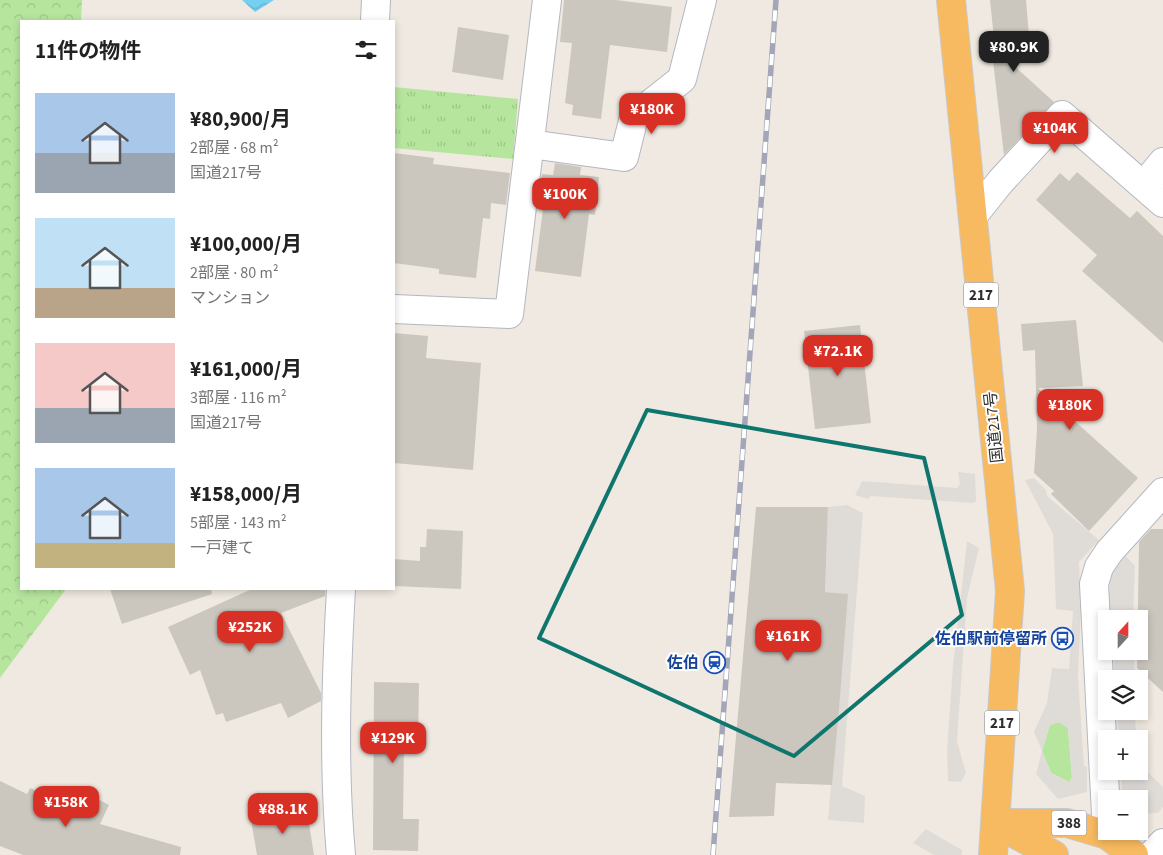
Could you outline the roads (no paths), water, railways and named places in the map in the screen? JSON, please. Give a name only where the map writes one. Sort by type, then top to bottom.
[{"type":"highway","name":"国道217号","points":[[951,0],[1010,591],[993,855]]},
{"type":"highway","name":"388","points":[[996,823],[1067,823],[1098,831]]},
{"type":"highway","name":"388","points":[[996,823],[1054,855]]},
{"type":"highway","name":"388","points":[[1115,840],[1134,855]]},
{"type":"street","points":[[375,20],[376,0]]},
{"type":"street","points":[[395,309],[509,314],[547,0]]},
{"type":"street","points":[[530,144],[624,157],[634,117],[682,79],[702,0]]},
{"type":"street","points":[[973,216],[1001,181],[1062,115],[1153,194],[1163,162]]},
{"type":"street","points":[[1106,790],[1094,584],[1099,568],[1109,552],[1163,492]]},
{"type":"street","points":[[341,590],[337,648],[336,792],[341,855]]},
{"type":"street","points":[[1152,855],[1163,843]]},
{"type":"water","points":[[242,0],[274,0],[255,12]]},
{"type":"railway","points":[[713,855],[776,0]]},
{"type":"place","name":"佐伯駅前停留所","points":[[1063,639]]},
{"type":"place","name":"佐伯","points":[[715,663]]}]
